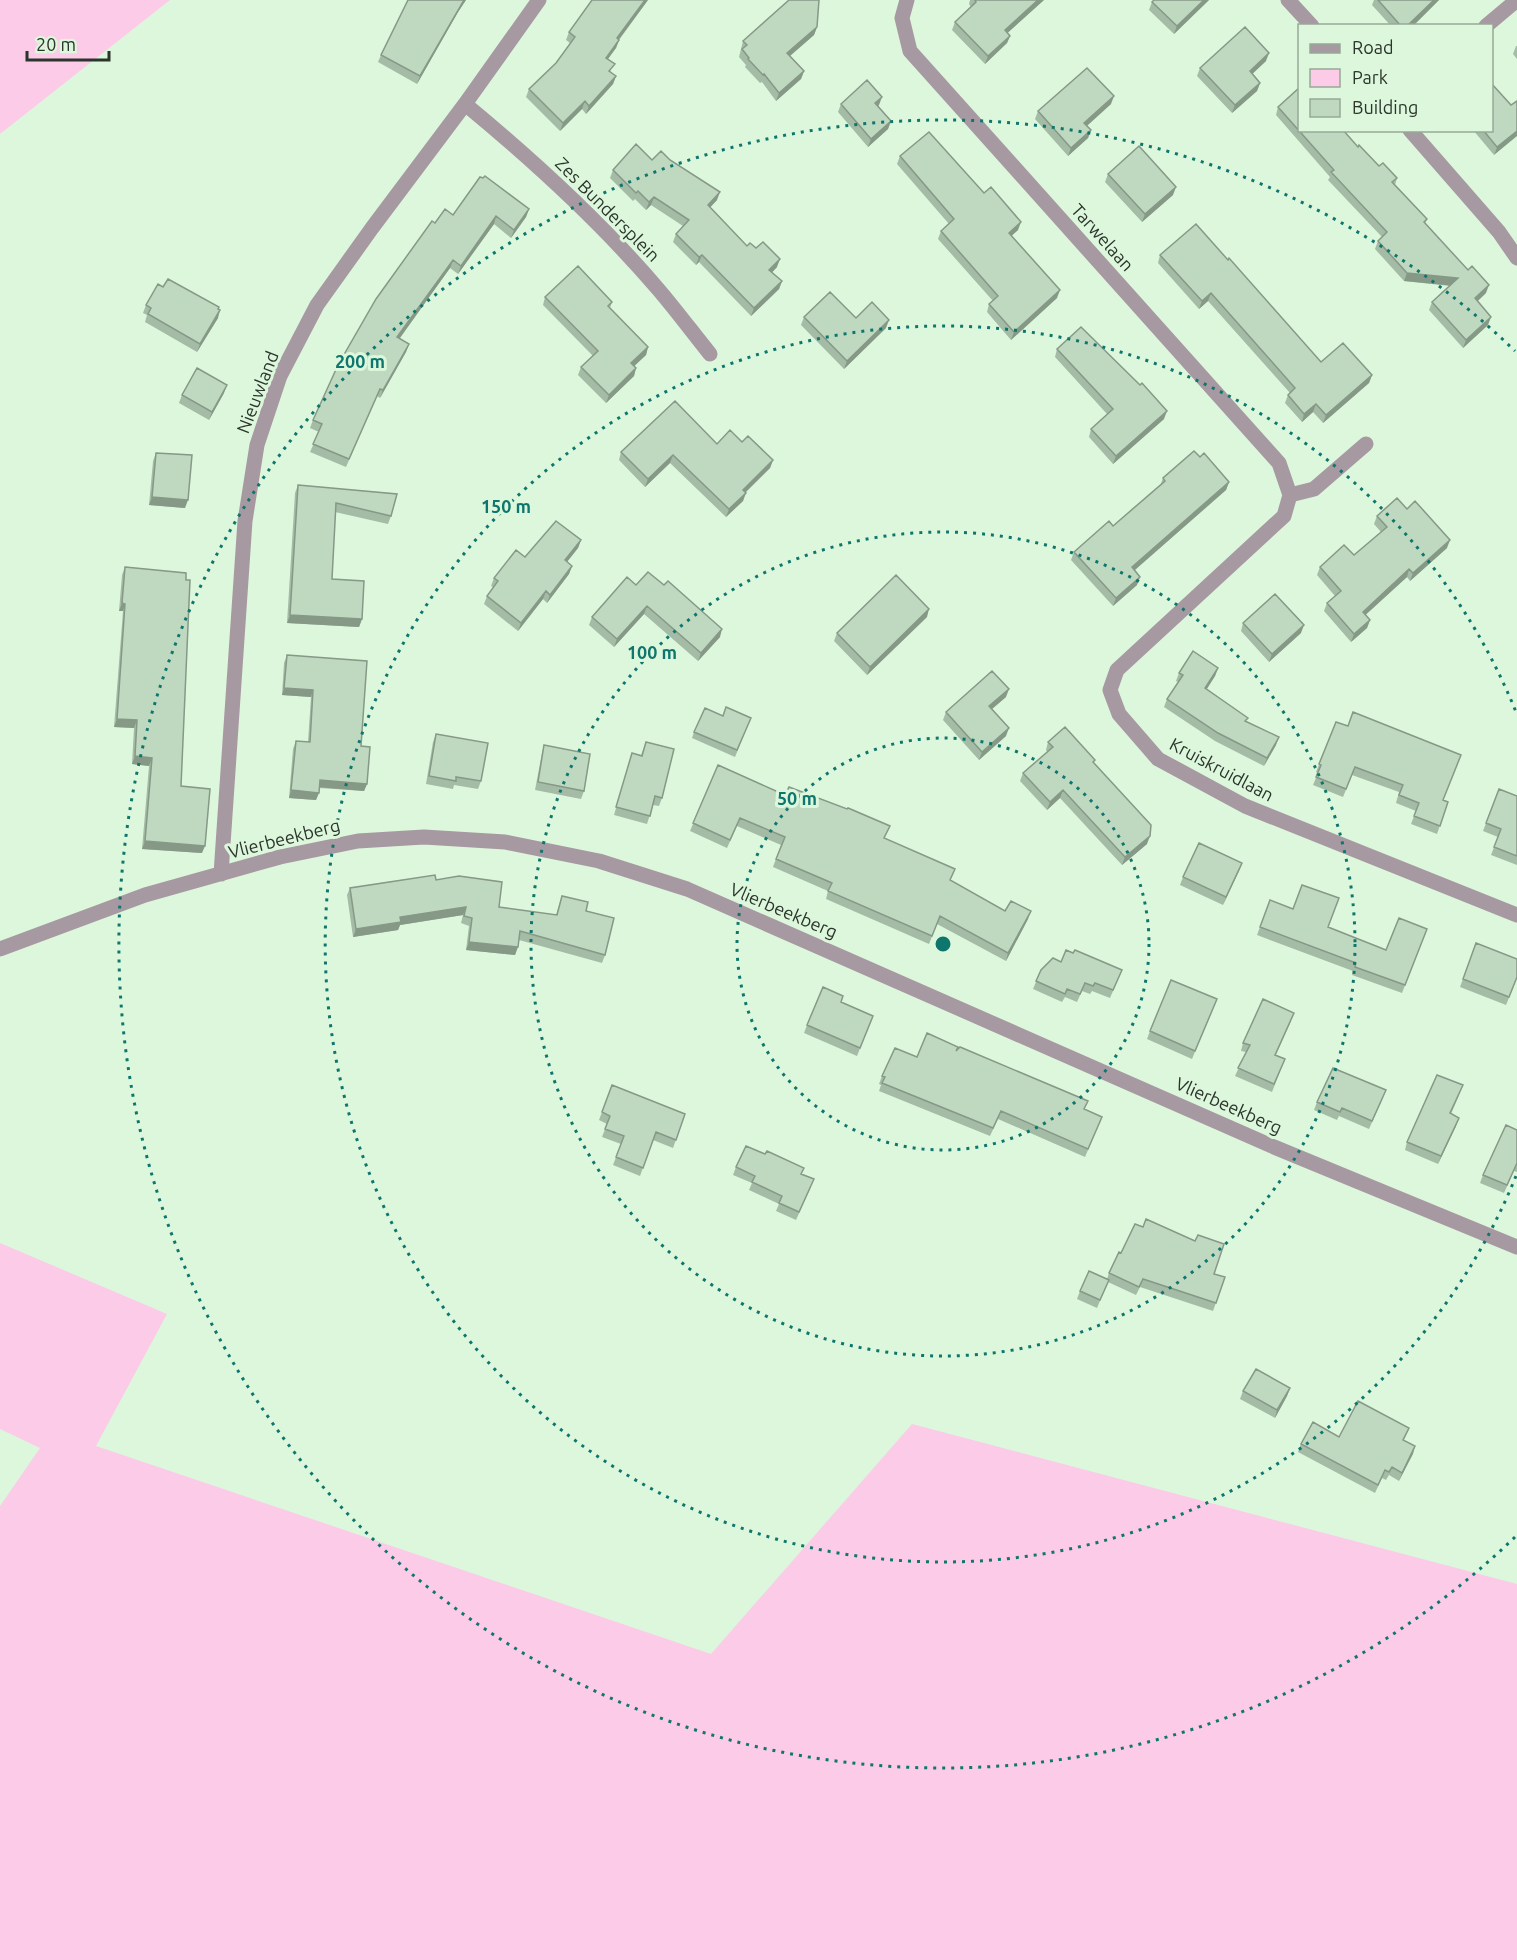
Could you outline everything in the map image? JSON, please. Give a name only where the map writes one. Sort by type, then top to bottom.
[{"type":"street","name":"Nieuwland","points":[[221,874],[245,521],[257,445],[280,376],[317,305],[539,0]]},
{"type":"street","name":"Tarwelaan","points":[[907,0],[902,18],[910,51],[1280,463],[1290,495]]},
{"type":"street","points":[[1288,0],[1310,24]]},
{"type":"street","points":[[1488,24],[1517,0]]},
{"type":"street","name":"Zes Bundersplein","points":[[465,104],[514,144],[586,211],[658,289],[710,354]]},
{"type":"street","points":[[1412,132],[1499,232],[1517,258]]},
{"type":"street","points":[[1290,495],[1314,489],[1366,444]]},
{"type":"street","name":"Kruiskruidlaan","points":[[1290,495],[1284,516],[1117,670],[1110,690],[1119,714],[1158,759],[1245,806],[1517,915]]},
{"type":"street","name":"Vlierbeekberg","points":[[0,949],[146,895],[280,857],[358,841],[424,837],[505,842],[599,861],[687,889],[1274,1147],[1517,1248]]},
{"type":"green space","points":[[0,0],[170,0],[0,134]]},
{"type":"green space","points":[[0,1243],[167,1314],[96,1446],[711,1654],[912,1424],[1517,1584],[1517,1960],[0,1960],[0,1506],[40,1448],[0,1429]]},
{"type":"building","points":[[408,0],[464,0],[420,76],[381,55]]},
{"type":"building","points":[[592,0],[645,0],[617,38],[619,40],[606,58],[615,64],[609,71],[616,76],[589,106],[585,101],[563,123],[529,89],[556,63],[575,37],[569,32]]},
{"type":"building","points":[[789,0],[819,0],[817,27],[787,53],[804,71],[779,93],[748,59],[742,49],[747,45],[743,41]]},
{"type":"building","points":[[975,0],[1038,0],[1005,30],[1010,36],[988,56],[955,22],[976,2]]},
{"type":"building","points":[[1154,0],[1204,0],[1177,26],[1152,2]]},
{"type":"building","points":[[1378,0],[1434,0],[1409,24],[1399,24]]},
{"type":"building","points":[[1245,27],[1269,53],[1250,71],[1260,83],[1235,105],[1200,68]]},
{"type":"building","points":[[1087,68],[1114,96],[1084,123],[1091,130],[1071,148],[1038,111]]},
{"type":"building","points":[[867,80],[882,97],[875,103],[891,121],[871,139],[841,104]]},
{"type":"building","points":[[1493,85],[1511,105],[1517,101],[1517,131],[1497,147],[1485,132],[1493,132]]},
{"type":"building","points":[[1298,89],[1298,130],[1278,107]]},
{"type":"building","points":[[929,132],[984,193],[991,187],[1021,222],[1009,233],[1060,290],[1014,332],[989,304],[998,296],[941,231],[954,219],[900,156]]},
{"type":"building","points":[[1300,132],[1345,132],[1379,166],[1383,163],[1397,178],[1392,182],[1427,219],[1424,222],[1468,270],[1472,266],[1489,285],[1475,298],[1491,317],[1466,340],[1432,302],[1458,278],[1407,273],[1378,241],[1387,232],[1331,172],[1334,170]]},
{"type":"building","points":[[636,144],[652,160],[661,151],[670,160],[720,192],[708,205],[747,246],[750,243],[756,248],[763,242],[780,259],[769,270],[782,281],[754,308],[702,255],[699,257],[676,234],[689,220],[654,197],[649,202],[638,191],[636,193],[613,170]]},
{"type":"building","points":[[1139,146],[1176,187],[1145,214],[1108,174]]},
{"type":"building","points":[[485,176],[529,209],[514,230],[496,216],[461,266],[453,260],[397,337],[409,344],[383,390],[380,389],[349,459],[313,444],[322,424],[313,420],[338,365],[376,299],[432,221],[435,223],[445,209],[453,215],[480,177]]},
{"type":"building","points":[[1196,224],[1321,362],[1343,343],[1372,375],[1326,415],[1316,404],[1304,414],[1288,395],[1295,388],[1211,293],[1202,301],[1160,255]]},
{"type":"building","points":[[578,266],[612,302],[608,306],[648,347],[631,363],[636,368],[609,395],[581,367],[598,351],[545,297]]},
{"type":"building","points":[[168,279],[219,307],[220,310],[200,344],[148,314],[151,308],[146,305],[158,284],[163,287]]},
{"type":"building","points":[[830,292],[856,318],[872,302],[889,320],[847,361],[804,317]]},
{"type":"building","points":[[1081,327],[1140,385],[1142,383],[1167,411],[1116,456],[1091,429],[1113,409],[1057,349]]},
{"type":"building","points":[[197,368],[227,385],[212,412],[182,395]]},
{"type":"building","points":[[675,401],[717,444],[730,430],[742,442],[748,436],[773,460],[743,490],[746,493],[729,509],[673,455],[648,479],[621,452]]},
{"type":"building","points":[[1194,451],[1200,457],[1204,453],[1229,482],[1132,567],[1140,577],[1116,598],[1074,552],[1109,521],[1113,526],[1165,481],[1163,478]]},
{"type":"building","points":[[156,453],[192,455],[188,500],[152,497]]},
{"type":"building","points":[[298,485],[397,494],[391,516],[336,503],[332,579],[364,581],[362,619],[290,615]]},
{"type":"building","points":[[1397,498],[1407,509],[1415,501],[1450,540],[1413,573],[1409,569],[1363,612],[1370,620],[1354,634],[1327,603],[1341,591],[1320,567],[1344,545],[1354,555],[1387,527],[1377,516]]},
{"type":"building","points":[[556,521],[581,540],[565,560],[572,566],[550,595],[546,591],[521,623],[487,596],[498,581],[494,578],[516,550],[525,557]]},
{"type":"building","points":[[125,567],[186,573],[186,580],[190,580],[181,786],[210,789],[205,846],[145,841],[152,758],[135,756],[137,720],[117,719],[125,604],[122,603]]},
{"type":"building","points":[[648,572],[664,585],[668,581],[722,629],[701,653],[647,606],[617,639],[592,617],[627,577],[636,585]]},
{"type":"building","points":[[896,575],[929,609],[870,667],[837,633]]},
{"type":"building","points":[[1275,594],[1304,625],[1272,654],[1243,623]]},
{"type":"building","points":[[1193,651],[1218,668],[1205,688],[1248,718],[1245,721],[1279,737],[1267,758],[1218,733],[1167,699],[1183,675],[1179,673]]},
{"type":"building","points":[[287,655],[367,661],[361,746],[370,747],[367,784],[320,780],[319,793],[291,790],[296,741],[310,742],[313,690],[284,688]]},
{"type":"building","points":[[992,671],[1009,689],[989,706],[1009,728],[982,752],[946,712]]},
{"type":"building","points":[[726,707],[751,718],[737,750],[694,732],[705,708],[723,716]]},
{"type":"building","points":[[1353,712],[1461,755],[1443,800],[1448,802],[1440,826],[1414,816],[1419,803],[1399,795],[1403,785],[1355,767],[1346,789],[1316,777],[1336,722],[1348,726]]},
{"type":"building","points":[[1065,727],[1095,760],[1093,762],[1151,825],[1150,836],[1125,857],[1063,790],[1050,802],[1023,773],[1053,747],[1048,742]]},
{"type":"building","points":[[436,734],[488,743],[481,781],[456,777],[456,781],[429,776]]},
{"type":"building","points":[[646,742],[674,749],[662,798],[655,796],[650,816],[616,807],[632,753],[642,756]]},
{"type":"building","points":[[544,745],[590,754],[584,791],[538,782]]},
{"type":"building","points":[[718,765],[785,795],[789,787],[890,826],[884,838],[955,869],[950,880],[1005,911],[1011,901],[1031,911],[1008,953],[940,916],[932,936],[828,891],[832,883],[776,859],[785,837],[740,818],[730,840],[693,823]]},
{"type":"building","points":[[1499,789],[1517,796],[1517,856],[1494,847],[1501,829],[1486,823]]},
{"type":"building","points":[[1199,843],[1242,863],[1226,897],[1183,877]]},
{"type":"building","points":[[435,875],[436,880],[459,876],[502,882],[499,907],[557,915],[562,896],[588,902],[586,911],[614,918],[605,955],[520,931],[518,947],[469,942],[472,918],[464,916],[466,907],[400,917],[401,922],[356,929],[350,888]]},
{"type":"building","points":[[1302,885],[1339,898],[1328,927],[1386,950],[1399,918],[1427,929],[1405,985],[1355,967],[1356,963],[1260,927],[1270,900],[1293,909]]},
{"type":"building","points":[[1476,943],[1517,959],[1517,977],[1509,997],[1463,979]]},
{"type":"building","points":[[1066,950],[1073,953],[1075,950],[1122,970],[1113,990],[1095,983],[1093,986],[1085,983],[1080,994],[1067,989],[1065,994],[1036,981],[1041,970],[1053,958],[1061,962]]},
{"type":"building","points":[[1171,980],[1217,999],[1195,1051],[1150,1031]]},
{"type":"building","points":[[823,987],[843,996],[841,1002],[873,1016],[860,1048],[807,1025]]},
{"type":"building","points":[[1263,999],[1294,1013],[1275,1055],[1285,1059],[1274,1084],[1238,1068],[1250,1045],[1243,1043]]},
{"type":"building","points":[[927,1033],[958,1047],[956,1051],[960,1047],[1088,1101],[1084,1109],[1102,1117],[1088,1149],[1001,1111],[993,1128],[882,1083],[885,1077],[882,1076],[895,1048],[917,1057]]},
{"type":"building","points":[[1333,1068],[1386,1090],[1372,1121],[1342,1108],[1340,1112],[1317,1102]]},
{"type":"building","points":[[1437,1075],[1463,1085],[1450,1113],[1459,1118],[1441,1156],[1407,1142]]},
{"type":"building","points":[[612,1085],[685,1114],[676,1140],[656,1132],[643,1168],[616,1157],[624,1136],[605,1129],[610,1116],[602,1112]]},
{"type":"building","points":[[1506,1125],[1517,1130],[1517,1163],[1507,1185],[1483,1175]]},
{"type":"building","points":[[746,1146],[765,1154],[767,1151],[804,1168],[801,1174],[814,1179],[799,1212],[779,1203],[782,1196],[752,1182],[755,1176],[736,1167]]},
{"type":"building","points":[[1146,1219],[1195,1241],[1198,1235],[1224,1244],[1214,1274],[1225,1277],[1216,1303],[1143,1279],[1139,1287],[1109,1273],[1135,1224],[1143,1227]]},
{"type":"building","points":[[1089,1271],[1109,1280],[1100,1300],[1080,1291]]},
{"type":"building","points":[[1256,1369],[1290,1388],[1277,1410],[1243,1391]]},
{"type":"building","points":[[1358,1401],[1409,1428],[1403,1440],[1415,1446],[1402,1473],[1392,1467],[1389,1472],[1385,1470],[1378,1485],[1301,1444],[1313,1422],[1339,1437]]}]
